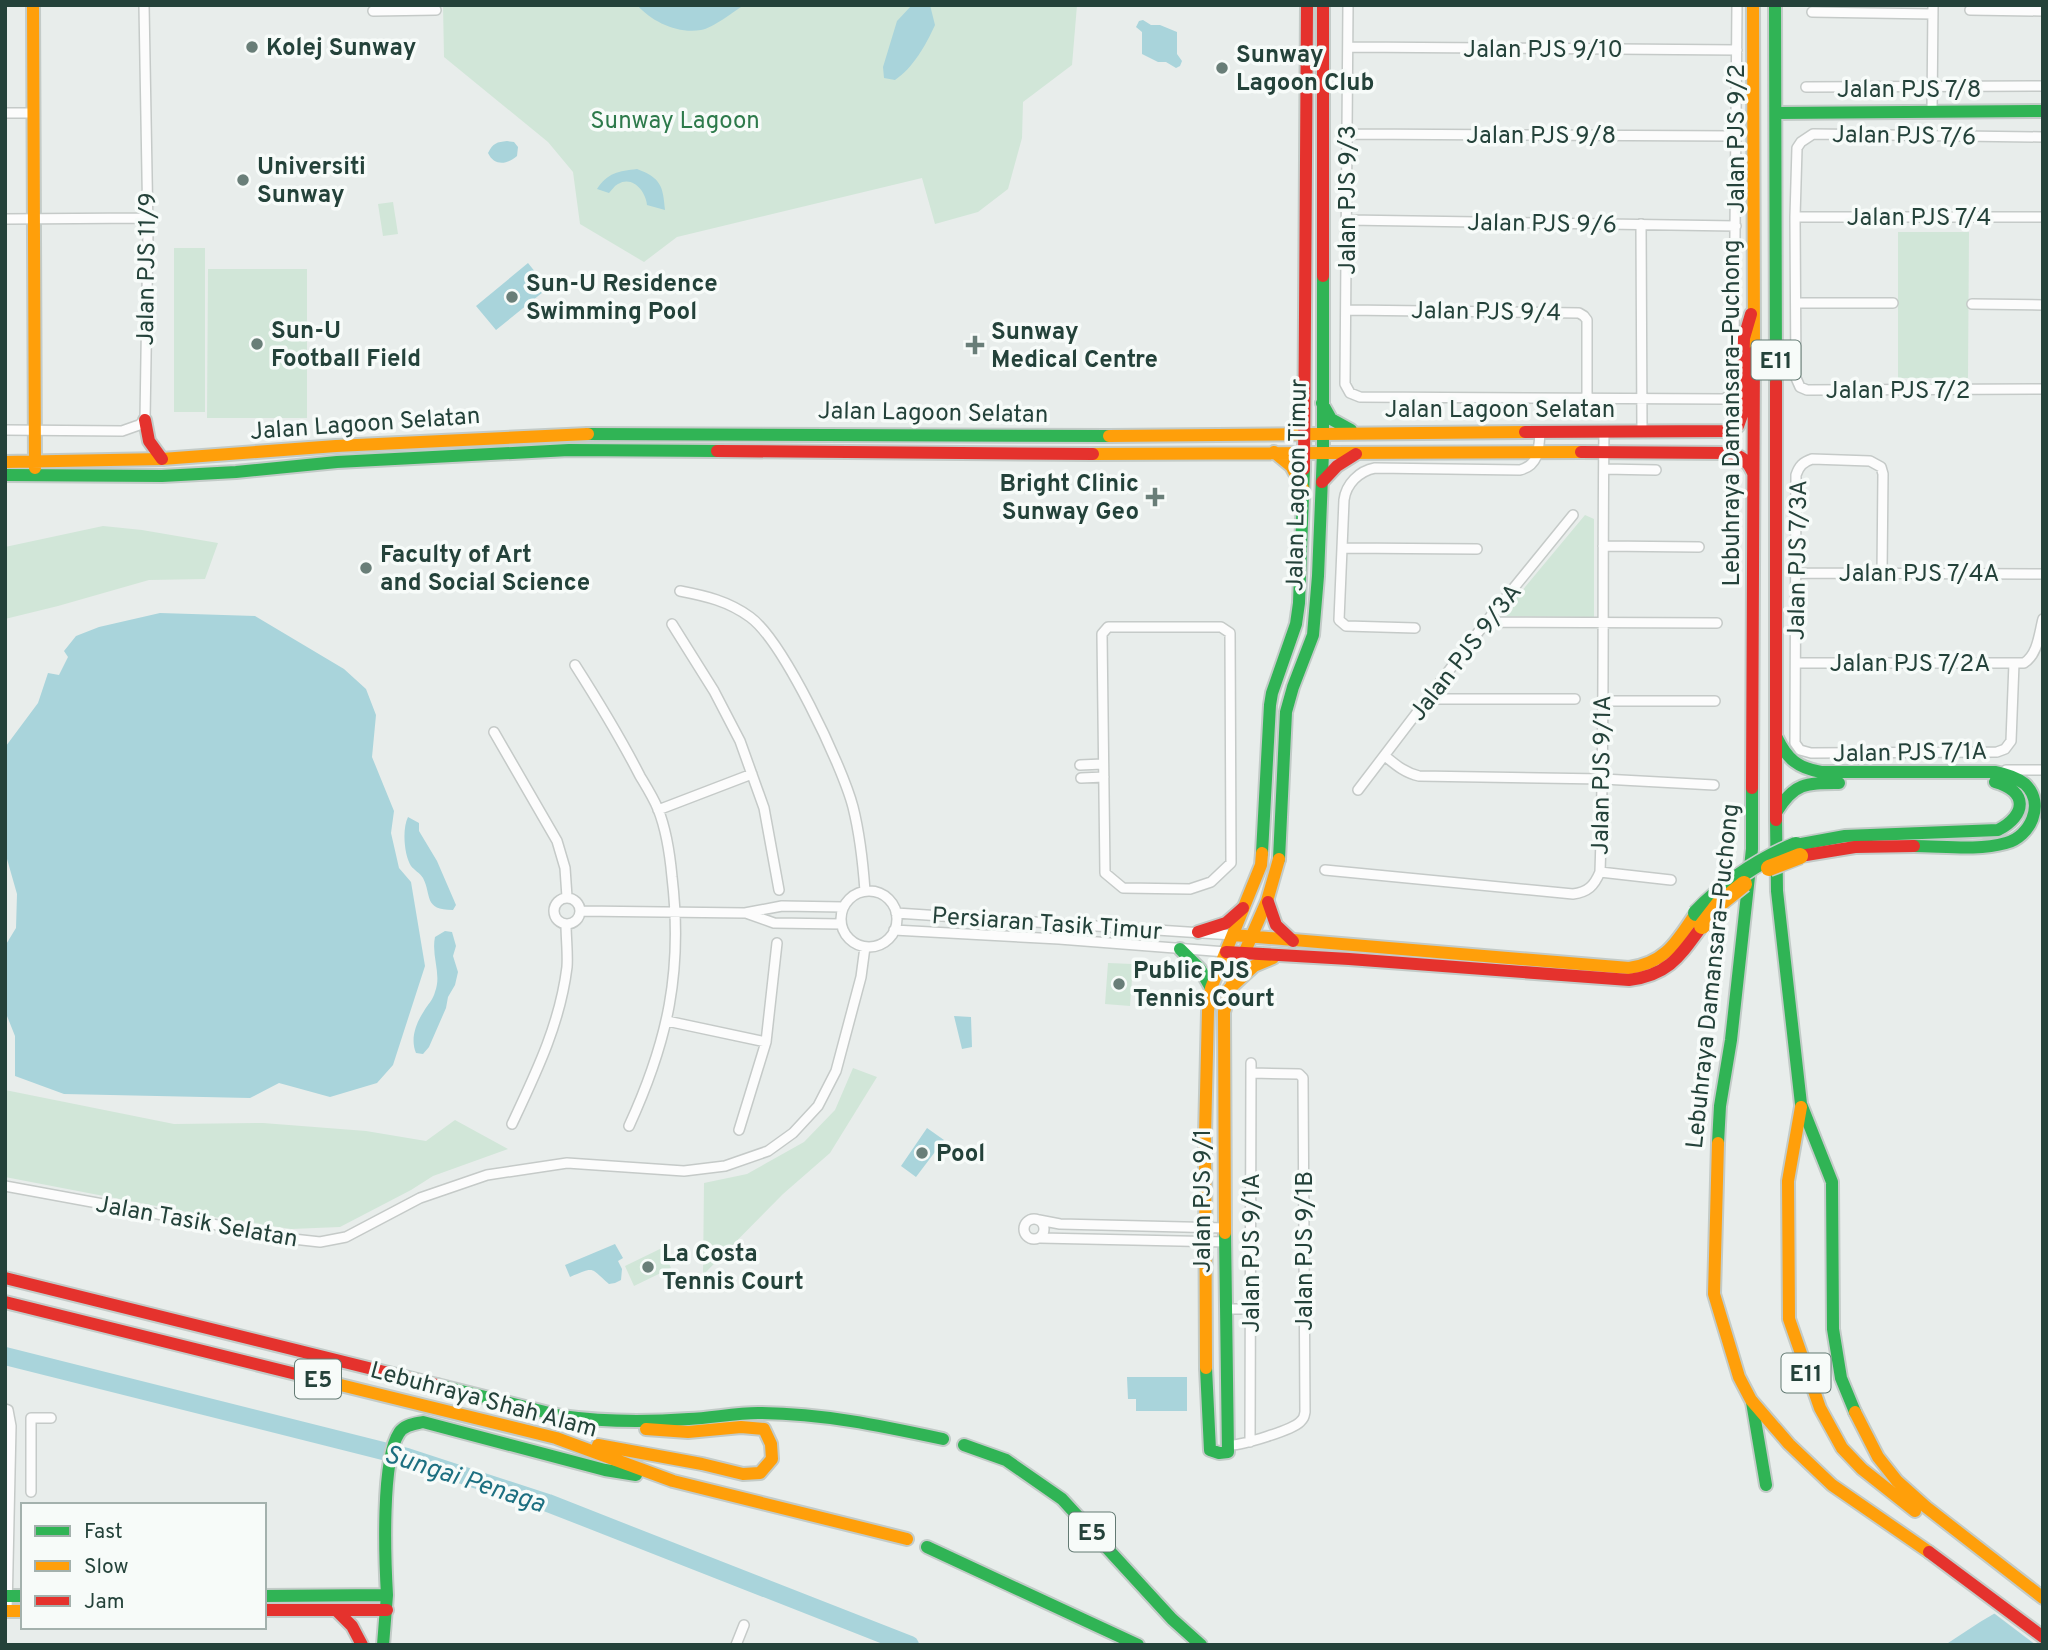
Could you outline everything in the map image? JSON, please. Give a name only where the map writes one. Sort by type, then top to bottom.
[{"type":"main road","points":[[33,5],[35,469]]},
{"type":"main road","name":"Jalan Lagoon Timur","points":[[1244,954],[1268,902],[1279,863],[1286,712],[1313,635],[1318,576],[1323,452],[1313,433],[1305,404],[1307,5]]},
{"type":"main road","name":"Jalan Lagoon Timur","points":[[1226,952],[1257,879],[1263,852],[1272,693],[1296,624],[1305,452],[1322,403],[1323,5]]},
{"type":"main road","name":"Lebuhraya Damansara–Puchong","points":[[1753,5],[1752,849],[1731,1040],[1720,1106],[1714,1294],[1739,1377],[1751,1400],[1790,1444],[1850,1499],[1934,1554],[2043,1637]]},
{"type":"main road","name":"Lebuhraya Damansara–Puchong","points":[[1775,5],[1777,891],[1801,1104],[1832,1182],[1836,1355],[1852,1407],[1878,1457],[1897,1481],[1950,1532],[2043,1611]]},
{"type":"main road","name":"Jalan PJS 7/8","points":[[1776,113],[2043,111]]},
{"type":"main road","name":"Jalan Lagoon Selatan","points":[[5,462],[35,469],[162,476],[236,472],[337,454],[604,433],[1115,436],[1731,431],[1738,426],[1742,415],[1744,338],[1754,307]]},
{"type":"main road","points":[[1322,403],[1331,419],[1356,432]]},
{"type":"main road","points":[[1273,433],[1295,423],[1305,404]]},
{"type":"main road","points":[[145,420],[145,435],[149,445],[162,459]]},
{"type":"main road","name":"Jalan Lagoon Selatan","points":[[5,475],[35,469],[162,459],[594,450],[1116,454],[1731,453],[1745,459],[1754,477]]},
{"type":"main road","points":[[1274,452],[1291,466],[1304,488]]},
{"type":"main road","points":[[1322,482],[1346,458],[1363,452]]},
{"type":"main road","points":[[1775,732],[1784,754],[1803,769],[1821,772],[1995,772],[2020,780],[2033,795],[2033,819],[2024,833],[2010,843],[1988,846],[1889,846],[1798,851]]},
{"type":"main road","points":[[1226,952],[1629,980],[1652,977],[1670,966],[1717,890],[1753,865],[1845,836],[1998,830],[2014,822],[2019,815],[2020,800],[2011,787],[1990,781],[1809,783],[1791,790],[1777,811]]},
{"type":"main road","points":[[1889,846],[1933,856],[1999,855],[2014,852],[2026,845],[2043,824]]},
{"type":"main road","points":[[1268,902],[1276,925],[1293,941]]},
{"type":"main road","points":[[1198,933],[1226,923],[1247,904]]},
{"type":"main road","points":[[1233,935],[1638,967],[1648,965],[1665,955],[1699,919]]},
{"type":"main road","points":[[1181,949],[1200,969],[1212,988]]},
{"type":"main road","name":"Jalan PJS 9/1","points":[[1226,952],[1212,988],[1208,1011],[1206,1083],[1205,1354],[1210,1450],[1219,1453],[1227,1446],[1224,1012],[1229,989],[1244,954]]},
{"type":"main road","points":[[1229,989],[1250,968],[1261,961],[1279,956]]},
{"type":"main road","name":"Lebuhraya Damansara–Puchong","points":[[1801,1104],[1788,1181],[1789,1319],[1820,1408],[1842,1448],[1862,1469],[2043,1598]]},
{"type":"main road","name":"Lebuhraya Shah Alam","points":[[5,1278],[588,1420],[663,1421],[786,1413],[854,1420],[943,1439]]},
{"type":"main road","name":"Lebuhraya Shah Alam","points":[[5,1302],[556,1438],[673,1481],[803,1511],[907,1539]]},
{"type":"main road","points":[[5,1309],[81,1320]]},
{"type":"main road","points":[[1751,1400],[1766,1485]]},
{"type":"main road","points":[[556,1438],[743,1474],[760,1473],[772,1460],[769,1437],[764,1429],[755,1426],[665,1433],[588,1420]]},
{"type":"main road","points":[[383,1645],[387,1603],[388,1474],[394,1443],[398,1433],[407,1425],[423,1422],[604,1470],[673,1481]]},
{"type":"main road","name":"E5","points":[[964,1445],[1006,1460],[1062,1499],[1172,1619],[1201,1645]]},
{"type":"main road","points":[[927,1546],[1138,1645]]},
{"type":"main road","points":[[266,1595],[387,1603]]},
{"type":"main road","points":[[266,1611],[336,1610],[387,1603]]},
{"type":"main road","points":[[336,1610],[352,1624],[362,1645]]},
{"type":"street","name":"Jalan PJS 11/9","points":[[144,5],[147,218],[145,420]]},
{"type":"street","name":"Jalan PJS 9/3","points":[[1348,5],[1345,384],[1350,393]]},
{"type":"street","name":"Jalan PJS 9/2","points":[[1350,393],[1360,397],[1642,399],[1724,399],[1730,395],[1733,389],[1734,345],[1737,5]]},
{"type":"street","points":[[1812,12],[1933,9],[1932,111]]},
{"type":"street","points":[[373,11],[436,10]]},
{"type":"street","points":[[1970,10],[2043,11]]},
{"type":"street","name":"Jalan PJS 9/10","points":[[1349,47],[1737,50]]},
{"type":"street","points":[[1806,87],[2043,86]]},
{"type":"street","points":[[5,113],[33,113]]},
{"type":"street","name":"Jalan PJS 9/8","points":[[1348,134],[1735,136]]},
{"type":"street","name":"Jalan PJS 7/6","points":[[1795,217],[1797,148],[1813,134],[2043,137]]},
{"type":"street","name":"Jalan PJS 7/4","points":[[1795,217],[2043,218]]},
{"type":"street","name":"Jalan PJS 7/2","points":[[1795,217],[1796,378],[1800,387],[1807,390],[2043,389]]},
{"type":"street","points":[[5,219],[147,218]]},
{"type":"street","name":"Jalan PJS 9/6","points":[[1348,220],[1736,226]]},
{"type":"street","points":[[1641,224],[1642,432]]},
{"type":"street","points":[[1796,303],[1893,303]]},
{"type":"street","points":[[1972,304],[2043,304]]},
{"type":"street","name":"Jalan PJS 9/4","points":[[1347,310],[1579,313],[1587,320],[1587,398]]},
{"type":"street","points":[[5,430],[122,430],[139,425],[145,420]]},
{"type":"street","points":[[1415,628],[1342,624],[1338,615],[1345,492],[1361,472],[1367,469],[1528,468],[1534,463],[1539,452],[1540,432]]},
{"type":"street","name":"Jalan PJS 9/1A","points":[[1325,870],[1573,894],[1590,889],[1596,883],[1600,872],[1603,779],[1604,432]]},
{"type":"street","name":"Jalan PJS 7/3A","points":[[1811,753],[1800,750],[1795,743],[1796,475],[1804,462],[1812,459],[1870,461],[1881,467],[1882,573]]},
{"type":"street","points":[[1604,469],[1656,470]]},
{"type":"street","name":"Jalan PJS 9/3A","points":[[1358,790],[1486,622],[1573,515]]},
{"type":"street","points":[[1603,546],[1699,547]]},
{"type":"street","points":[[1342,548],[1477,549]]},
{"type":"street","name":"Jalan PJS 7/4A","points":[[1795,573],[2043,574]]},
{"type":"street","points":[[680,592],[713,598],[749,616],[760,626],[793,675],[840,770],[852,804],[861,842],[865,891]]},
{"type":"street","points":[[2019,663],[2031,658],[2043,619]]},
{"type":"street","points":[[1486,622],[1717,623]]},
{"type":"street","points":[[672,624],[714,691],[740,741],[764,808],[779,890]]},
{"type":"street","points":[[1108,627],[1222,627],[1230,633],[1231,863],[1212,882],[1190,889],[1124,888],[1105,873],[1103,764],[1101,634],[1108,627]]},
{"type":"street","name":"Jalan PJS 7/2A","points":[[1796,663],[2019,663]]},
{"type":"street","name":"Jalan PJS 7/1A","points":[[1811,753],[1997,752],[2005,749],[2011,741],[2019,663]]},
{"type":"street","points":[[575,665],[619,735],[658,810],[670,860],[676,912],[676,960],[667,1021],[645,1093],[629,1126]]},
{"type":"street","points":[[1428,699],[1575,699]]},
{"type":"street","points":[[1602,701],[1715,701]]},
{"type":"street","points":[[494,732],[557,841],[565,868],[566,897]]},
{"type":"street","points":[[1385,756],[1400,769],[1419,776],[1603,779],[1714,785]]},
{"type":"street","points":[[1080,765],[1103,764]]},
{"type":"street","points":[[1995,772],[2040,771]]},
{"type":"street","points":[[658,810],[752,774]]},
{"type":"street","points":[[1081,778],[1104,777]]},
{"type":"street","points":[[1600,872],[1671,880]]},
{"type":"street","points":[[865,891],[874,892],[888,899],[896,913],[894,930],[885,942],[872,947],[857,944],[849,939],[841,924],[843,907],[852,896],[865,891]]},
{"type":"street","points":[[566,897],[577,903],[580,911],[576,921],[566,924],[557,920],[553,911],[556,902],[566,897]]},
{"type":"street","points":[[580,911],[745,913],[782,906],[843,907]]},
{"type":"street","points":[[745,913],[774,923],[841,924]]},
{"type":"street","name":"Persiaran Tasik Timur","points":[[896,913],[1233,935]]},
{"type":"street","points":[[512,1124],[543,1058],[560,1006],[567,964],[566,924]]},
{"type":"street","name":"Persiaran Tasik Timur","points":[[894,930],[1226,952]]},
{"type":"street","points":[[739,1130],[766,1042],[777,943]]},
{"type":"street","name":"Jalan Tasik Selatan","points":[[5,1186],[320,1242],[346,1237],[420,1198],[487,1174],[566,1163],[684,1171],[725,1166],[768,1151],[793,1133],[818,1106],[836,1071],[861,977],[865,947]]},
{"type":"street","points":[[667,1021],[766,1042]]},
{"type":"street","name":"Jalan PJS 9/1A","points":[[1250,1442],[1251,1068]]},
{"type":"street","name":"Jalan PJS 9/1B","points":[[1250,1442],[1298,1424],[1304,1417],[1305,1400],[1303,1079],[1299,1074],[1251,1068]]},
{"type":"street","points":[[1034,1219],[1060,1224],[1225,1235],[1033,1240],[1027,1237],[1023,1228],[1028,1220],[1034,1219]]},
{"type":"street","points":[[1039,1220],[1044,1229],[1040,1238]]},
{"type":"street","points":[[1225,1309],[1250,1309]]},
{"type":"street","points":[[7,1409],[11,1426],[6,1575],[12,1603]]},
{"type":"street","points":[[31,1492],[31,1418],[51,1418]]},
{"type":"street","points":[[1227,1446],[1250,1442]]},
{"type":"street","points":[[736,1645],[744,1625]]},
{"type":"green space","name":"Sunway Lagoon","points":[[443,5],[1077,5],[1072,65],[1023,102],[1022,138],[1008,189],[978,212],[935,224],[922,178],[677,237],[644,262],[580,224],[573,172],[548,142],[444,57]]},
{"type":"green space","points":[[393,202],[398,234],[383,236],[378,204]]},
{"type":"green space","points":[[1898,232],[1969,232],[1968,378],[1898,378]]},
{"type":"green space","points":[[174,248],[205,248],[205,412],[174,412]]},
{"type":"green space","name":"Sun-U Football Field","points":[[208,269],[307,269],[307,418],[207,418]]},
{"type":"green space","points":[[1585,515],[1594,519],[1594,617],[1501,616]]},
{"type":"green space","points":[[103,526],[218,543],[205,579],[149,580],[5,619],[5,547]]},
{"type":"green space","name":"Public PJS Tennis Court","points":[[1108,963],[1133,964],[1130,1006],[1105,1004]]},
{"type":"green space","points":[[853,1068],[877,1077],[830,1153],[783,1194],[703,1275],[704,1183],[747,1174],[804,1142],[835,1110]]},
{"type":"green space","points":[[5,1090],[174,1124],[263,1123],[366,1131],[426,1141],[455,1120],[508,1149],[433,1176],[340,1227],[291,1229],[5,1177]]},
{"type":"green space","name":"La Costa Tennis Court","points":[[662,1248],[671,1268],[634,1286],[625,1266]]},
{"type":"water","points":[[637,5],[744,5],[711,26],[692,31],[666,25],[650,17]]},
{"type":"water","points":[[912,5],[930,5],[935,25],[908,69],[895,80],[884,78],[883,67],[897,21]]},
{"type":"water","points":[[1139,21],[1177,32],[1177,54],[1182,61],[1180,66],[1176,68],[1142,54],[1142,32],[1136,27]]},
{"type":"water","points":[[514,142],[518,147],[517,156],[509,161],[497,162],[488,153],[496,144]]},
{"type":"water","points":[[637,169],[651,176],[659,184],[665,210],[647,205],[644,195],[634,183],[618,184],[609,193],[597,189],[605,179],[614,174]]},
{"type":"water","name":"Sun-U Residence Swimming Pool","points":[[528,263],[548,288],[496,330],[476,306]]},
{"type":"water","points":[[160,613],[255,616],[344,669],[366,689],[376,715],[372,757],[394,811],[391,833],[399,868],[411,882],[425,966],[393,1065],[377,1083],[330,1097],[279,1083],[250,1098],[64,1094],[15,1076],[15,1036],[5,1011],[5,946],[16,928],[17,894],[5,852],[6,746],[38,703],[48,673],[59,675],[68,657],[64,651],[76,636],[99,627]]},
{"type":"water","points":[[408,817],[419,823],[419,831],[437,861],[456,905],[453,910],[433,904],[423,878],[411,866],[405,849],[404,835]]},
{"type":"water","points":[[445,931],[452,932],[456,946],[453,956],[458,972],[455,985],[429,1047],[423,1054],[416,1053],[416,1026],[437,985],[435,937]]},
{"type":"water","points":[[954,1016],[971,1017],[972,1047],[962,1049]]},
{"type":"water","name":"Pool","points":[[927,1128],[944,1140],[916,1177],[901,1166]]},
{"type":"water","points":[[615,1244],[623,1258],[618,1261],[622,1269],[621,1280],[609,1284],[592,1270],[570,1277],[565,1265]]},
{"type":"water","points":[[1127,1377],[1187,1377],[1187,1411],[1136,1411],[1136,1399],[1128,1399]]},
{"type":"water","points":[[2043,1585],[2043,1645],[1945,1645],[1980,1622]]},
{"type":"pier","points":[[2035,1585],[2043,1591],[2043,1645],[2036,1645],[1991,1611]]},
{"type":"waterway","name":"Sungai Penaga","points":[[5,1356],[407,1457],[548,1503],[910,1645]]},
{"type":"traffic: fast","points":[[1775,5],[1776,383]]},
{"type":"traffic: fast","points":[[1776,113],[2043,111]]},
{"type":"traffic: fast","points":[[1279,859],[1286,712],[1313,635],[1318,576],[1323,452],[1323,276]]},
{"type":"traffic: fast","points":[[1322,403],[1331,419],[1351,430]]},
{"type":"traffic: fast","points":[[588,434],[1109,436]]},
{"type":"traffic: fast","points":[[5,475],[162,476],[337,462],[569,450],[717,451]]},
{"type":"traffic: fast","points":[[1262,853],[1270,705],[1296,624],[1299,603],[1304,469]]},
{"type":"traffic: fast","points":[[1777,738],[1794,761],[1821,772],[1995,772],[2018,779],[2031,792],[2035,810],[2028,827],[2015,840],[1983,847],[1914,846]]},
{"type":"traffic: fast","points":[[1796,845],[1845,836],[1998,830],[2014,817],[2020,804],[2013,791],[1995,782]]},
{"type":"traffic: fast","points":[[1777,811],[1796,789],[1810,784],[1839,783]]},
{"type":"traffic: fast","points":[[1718,1143],[1720,1106],[1731,1040],[1752,849],[1752,788]]},
{"type":"traffic: fast","points":[[1776,820],[1777,891],[1801,1104],[1832,1182],[1833,1329],[1841,1378],[1855,1412]]},
{"type":"traffic: fast","points":[[1696,913],[1742,874],[1796,845]]},
{"type":"traffic: fast","points":[[1180,949],[1200,969],[1211,988]]},
{"type":"traffic: fast","points":[[1206,1368],[1210,1450],[1228,1452],[1225,1233]]},
{"type":"traffic: fast","points":[[437,1385],[577,1418],[657,1421],[749,1413],[805,1415],[943,1439]]},
{"type":"traffic: fast","points":[[1752,1402],[1766,1485]]},
{"type":"traffic: fast","points":[[387,1595],[386,1511],[389,1465],[393,1446],[401,1430],[406,1427],[423,1422],[605,1470],[636,1475]]},
{"type":"traffic: fast","points":[[964,1445],[1006,1460],[1062,1499],[1172,1619],[1201,1645]]},
{"type":"traffic: fast","points":[[927,1547],[1138,1645]]},
{"type":"traffic: fast","points":[[266,1596],[387,1595],[383,1645]]},
{"type":"traffic: fast","points":[[5,1596],[21,1596]]},
{"type":"traffic: slow","points":[[33,5],[35,468]]},
{"type":"traffic: slow","points":[[1753,5],[1754,352]]},
{"type":"traffic: slow","points":[[1109,436],[1525,432]]},
{"type":"traffic: slow","points":[[5,462],[162,459],[336,446],[588,434]]},
{"type":"traffic: slow","points":[[1274,452],[1291,466],[1303,488]]},
{"type":"traffic: slow","points":[[1093,454],[1581,452]]},
{"type":"traffic: slow","points":[[1206,1368],[1205,1135],[1208,1011],[1211,988],[1261,865],[1262,853]]},
{"type":"traffic: slow","points":[[1769,868],[1800,856]]},
{"type":"traffic: slow","points":[[1225,1233],[1224,1012],[1235,974],[1267,901],[1279,859]]},
{"type":"traffic: slow","points":[[1702,926],[1719,904],[1744,884]]},
{"type":"traffic: slow","points":[[1233,935],[1629,968],[1661,956],[1676,941],[1696,913]]},
{"type":"traffic: slow","points":[[1229,989],[1254,966],[1273,958]]},
{"type":"traffic: slow","points":[[1801,1107],[1788,1181],[1789,1319],[1820,1408],[1842,1448],[1862,1469],[1915,1511]]},
{"type":"traffic: slow","points":[[1718,1143],[1714,1294],[1739,1377],[1751,1400],[1789,1444],[1832,1485],[1929,1552]]},
{"type":"traffic: slow","points":[[308,1377],[556,1438],[673,1481],[907,1539]]},
{"type":"traffic: slow","points":[[1855,1412],[1878,1457],[1897,1481],[1926,1507],[2043,1598]]},
{"type":"traffic: slow","points":[[598,1445],[743,1474],[760,1473],[772,1459],[771,1444],[764,1429],[741,1427],[688,1432],[646,1429]]},
{"type":"traffic: slow","points":[[5,1611],[21,1611]]},
{"type":"traffic: jam","points":[[1304,469],[1307,5]]},
{"type":"traffic: jam","points":[[1323,5],[1323,276]]},
{"type":"traffic: jam","points":[[1525,432],[1731,431],[1738,426],[1742,415],[1744,338],[1751,314]]},
{"type":"traffic: jam","points":[[1752,788],[1754,352]]},
{"type":"traffic: jam","points":[[1776,383],[1776,820]]},
{"type":"traffic: jam","points":[[145,420],[149,441],[162,459]]},
{"type":"traffic: jam","points":[[717,451],[1093,454]]},
{"type":"traffic: jam","points":[[1581,452],[1728,453],[1744,459],[1753,473]]},
{"type":"traffic: jam","points":[[1322,482],[1337,466],[1356,454]]},
{"type":"traffic: jam","points":[[1800,856],[1855,847],[1914,846]]},
{"type":"traffic: jam","points":[[1268,902],[1276,925],[1293,941]]},
{"type":"traffic: jam","points":[[1198,932],[1226,923],[1243,908]]},
{"type":"traffic: jam","points":[[1226,952],[1629,980],[1664,969],[1680,955],[1702,926]]},
{"type":"traffic: jam","points":[[5,1278],[437,1385]]},
{"type":"traffic: jam","points":[[5,1302],[308,1377]]},
{"type":"traffic: jam","points":[[1929,1552],[2043,1637]]},
{"type":"traffic: jam","points":[[266,1610],[387,1610]]},
{"type":"traffic: jam","points":[[336,1610],[352,1626],[362,1645]]},
{"type":"place","name":"Kolej Sunway","points":[[252,47]]},
{"type":"place","name":"Sunway Lagoon Club","points":[[1222,68]]},
{"type":"place","name":"Universiti Sunway","points":[[243,180]]},
{"type":"place","name":"Sun-U Residence Swimming Pool","points":[[512,297]]},
{"type":"place","name":"Sun-U Football Field","points":[[257,344]]},
{"type":"place","name":"Sunway Medical Centre","points":[[975,345]]},
{"type":"place","name":"Bright Clinic Sunway Geo","points":[[1155,497]]},
{"type":"place","name":"Faculty of Art and Social Science","points":[[366,568]]},
{"type":"place","name":"Public PJS Tennis Court","points":[[1119,984]]},
{"type":"place","name":"Pool","points":[[922,1153]]},
{"type":"place","name":"La Costa Tennis Court","points":[[648,1267]]}]
